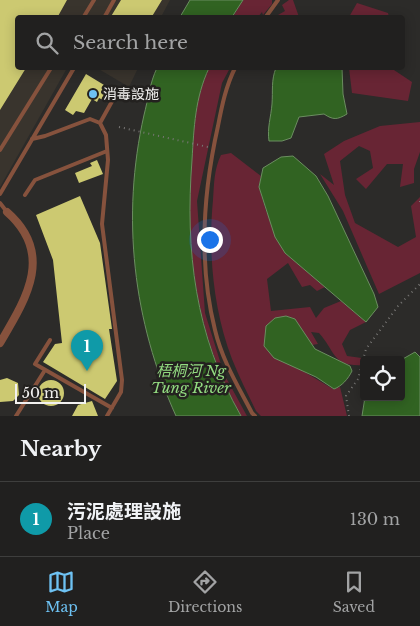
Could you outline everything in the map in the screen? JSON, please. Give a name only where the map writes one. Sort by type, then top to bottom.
[{"type":"street","points":[[0,343],[20,308],[33,274],[32,257],[24,232],[15,219],[4,211]]},
{"type":"lane","points":[[85,15],[94,0]]},
{"type":"lane","points":[[106,15],[114,0]]},
{"type":"lane","points":[[267,15],[277,1]]},
{"type":"lane","points":[[0,150],[51,70]]},
{"type":"lane","points":[[0,194],[73,70]]},
{"type":"lane","points":[[234,70],[227,84],[213,148],[203,216],[205,274],[215,330],[226,363],[255,416]]},
{"type":"lane","points":[[100,123],[115,96]]},
{"type":"lane","points":[[32,139],[90,119],[100,123],[106,135],[107,150],[102,224],[122,380],[121,392],[107,416]]},
{"type":"lane","points":[[25,195],[35,180],[107,150]]},
{"type":"lane","points":[[0,203],[4,211]]},
{"type":"lane","points":[[50,340],[35,364],[112,408]]},
{"type":"lane","points":[[16,416],[45,370]]},
{"type":"path","points":[[119,127],[210,148]]},
{"type":"path","points":[[349,416],[346,396],[358,379],[366,349],[398,306],[420,284]]},
{"type":"shaded area","points":[[0,0],[170,0],[162,15],[15,15],[15,70],[66,70],[0,187]]},
{"type":"shaded area","points":[[243,0],[272,0],[272,4],[263,15],[262,12],[260,15],[234,15]]},
{"type":"shaded area","points":[[289,0],[293,0],[298,15],[278,15],[285,11],[282,5]]},
{"type":"shaded area","points":[[357,3],[388,13],[388,15],[350,15]]},
{"type":"shaded area","points":[[100,70],[137,70],[129,87]]},
{"type":"shaded area","points":[[208,70],[229,70],[222,83],[197,201],[205,313],[224,374],[247,416],[241,416],[213,354],[197,292],[190,228],[190,194],[196,113],[204,79]]},
{"type":"shaded area","points":[[349,70],[394,70],[412,82],[408,101],[352,93]]},
{"type":"shaded area","points":[[420,122],[420,152],[414,169],[414,183],[400,187],[403,164],[387,164],[366,189],[356,179],[373,168],[370,151],[359,146],[340,161],[345,195],[355,223],[398,247],[416,237],[411,206],[420,197],[420,273],[379,294],[343,211],[320,174],[334,185],[324,154],[344,141],[380,126]]},
{"type":"shaded area","points":[[231,153],[261,176],[259,187],[266,211],[288,255],[325,287],[317,291],[310,285],[302,287],[288,263],[267,279],[271,311],[310,307],[316,318],[324,308],[341,301],[366,322],[350,330],[342,344],[347,356],[360,358],[360,365],[346,364],[340,361],[319,333],[311,332],[318,344],[312,345],[296,321],[274,358],[291,364],[333,389],[340,387],[347,416],[261,416],[256,411],[232,359],[216,300],[211,240],[214,182],[221,155]]},
{"type":"water","points":[[190,0],[243,0],[233,15],[181,15]]},
{"type":"water","name":"梧桐河 Ng Tung River","points":[[156,70],[208,70],[198,102],[194,136],[190,194],[192,260],[203,323],[213,355],[225,385],[241,416],[176,416],[161,380],[150,343],[141,306],[135,268],[133,192],[137,153],[144,115]]},
{"type":"water","points":[[275,70],[342,70],[343,94],[347,114],[335,119],[324,114],[299,117],[291,138],[282,141],[269,141],[268,132]]},
{"type":"water","points":[[293,156],[316,176],[328,196],[374,294],[378,307],[366,322],[285,253],[275,237],[259,187],[263,168],[281,157]]},
{"type":"water","points":[[286,316],[295,319],[315,349],[350,366],[352,371],[347,379],[337,388],[334,389],[316,377],[274,358],[264,346],[266,326],[275,318]]},
{"type":"water","points":[[415,352],[420,357],[420,416],[362,416],[364,401],[405,401],[405,358]]},
{"type":"building","points":[[0,0],[67,0],[59,15],[15,15],[15,70],[25,70],[0,110]]},
{"type":"building","points":[[121,0],[162,0],[153,15],[112,15]]},
{"type":"building","name":"消毒設施","points":[[86,74],[114,91],[107,102],[99,98],[97,102],[92,99],[84,113],[76,111],[73,115],[65,110]]},
{"type":"building","points":[[97,160],[103,174],[79,183],[75,173],[92,166],[90,163]]},
{"type":"building","points":[[80,196],[100,243],[112,329],[109,329],[117,381],[105,399],[43,362],[55,344],[62,343],[53,260],[36,215]]},
{"type":"building","points":[[7,378],[18,383],[19,395],[13,401],[0,402],[0,380]]},
{"type":"building","points":[[51,380],[60,384],[64,393],[60,402],[51,406],[42,402],[38,393],[42,384]]},
{"type":"building","points":[[92,401],[98,416],[72,416],[78,405]]},
{"type":"place","name":"消毒設施","points":[[93,94]]},
{"type":"place","name":"污泥處理設施","points":[[87,371]]}]
